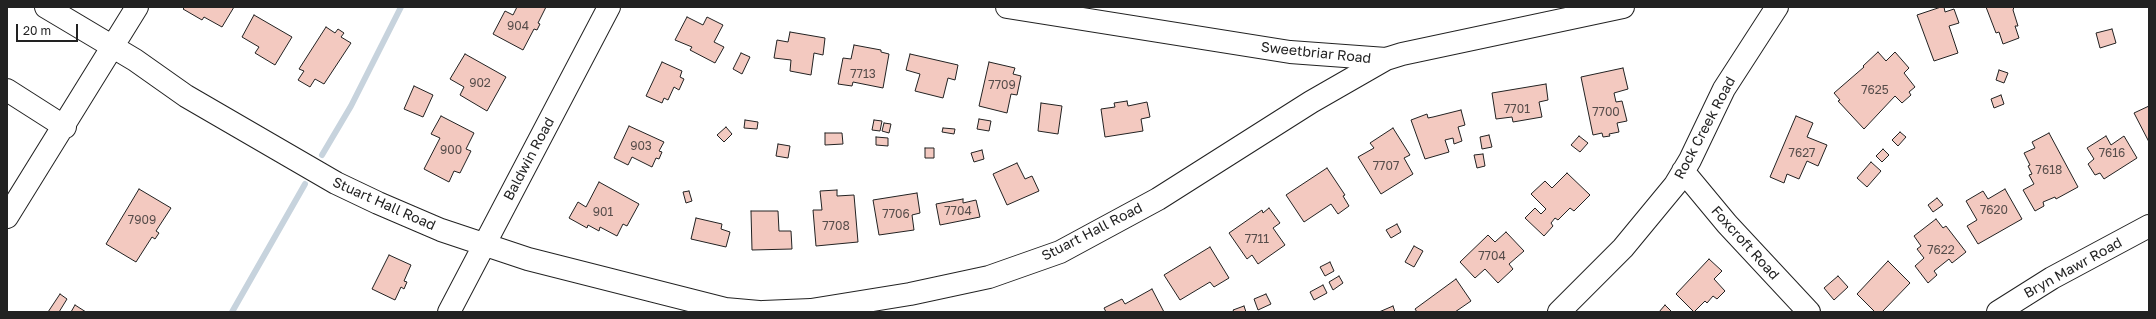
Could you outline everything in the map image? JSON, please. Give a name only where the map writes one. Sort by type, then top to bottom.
[{"type":"street","name":"Stuart Hall Road","points":[[46,7],[135,60],[186,96],[336,183],[413,218],[484,245],[528,259],[703,304],[725,309],[759,312]]},
{"type":"street","points":[[7,217],[65,127],[111,47],[137,7]]},
{"type":"street","name":"Baldwin Road","points":[[449,312],[609,7]]},
{"type":"street","name":"Sweetbriar Road","points":[[1007,7],[1290,52],[1386,60],[1410,53],[1623,7]]},
{"type":"street","name":"Rock Creek Road","points":[[1559,312],[1623,248],[1675,185],[1724,89],[1777,7]]},
{"type":"street","name":"Stuart Hall Road","points":[[763,312],[811,310],[910,294],[989,277],[1060,252],[1158,199],[1311,102],[1386,60]]},
{"type":"street","points":[[7,90],[65,127]]},
{"type":"street","name":"Foxcroft Road","points":[[1683,171],[1727,224],[1809,312]]},
{"type":"street","name":"Bryn Mawr Road","points":[[1998,312],[2052,278],[2149,226]]},
{"type":"building","points":[[185,7],[234,7],[222,27],[204,17],[202,20],[183,9]]},
{"type":"building","points":[[517,7],[546,7],[538,23],[540,24],[537,30],[534,29],[523,50],[493,34],[505,11],[513,15]]},
{"type":"building","points":[[1944,7],[1945,12],[1954,9],[1959,23],[1949,26],[1958,53],[1934,61],[1917,15]]},
{"type":"building","points":[[1986,7],[2014,7],[2013,10],[2018,26],[2015,26],[2019,38],[2003,44],[1999,32],[1996,33]]},
{"type":"building","points":[[254,15],[292,37],[275,65],[255,53],[259,47],[242,37]]},
{"type":"building","points":[[687,17],[703,25],[707,17],[723,25],[714,42],[724,47],[715,63],[690,50],[692,47],[675,40]]},
{"type":"building","points":[[326,27],[335,33],[338,29],[344,33],[341,37],[351,43],[324,84],[315,79],[310,87],[298,80],[304,71],[299,69]]},
{"type":"building","points":[[2112,29],[2116,43],[2100,48],[2096,33]]},
{"type":"building","points":[[790,32],[825,38],[823,55],[814,53],[811,75],[790,71],[791,60],[774,58],[777,40],[788,42]]},
{"type":"building","points":[[854,45],[881,50],[881,52],[889,54],[883,88],[853,82],[852,86],[838,84],[843,58],[851,59]]},
{"type":"building","points":[[1878,52],[1886,61],[1895,52],[1909,68],[1904,73],[1915,87],[1909,92],[1911,95],[1902,103],[1895,96],[1864,129],[1838,101],[1840,100],[1834,93],[1864,67],[1863,66]]},
{"type":"building","points":[[741,53],[750,57],[742,74],[733,69]]},
{"type":"building","points":[[465,54],[506,77],[487,111],[460,95],[464,87],[450,79]]},
{"type":"building","points":[[910,54],[958,65],[955,80],[948,78],[943,98],[915,91],[920,74],[906,70]]},
{"type":"building","points":[[662,62],[682,71],[680,77],[684,79],[679,90],[674,87],[668,100],[664,98],[662,103],[646,96]]},
{"type":"building","points":[[989,62],[1015,68],[1013,74],[1021,76],[1017,95],[1011,94],[1007,113],[979,106]]},
{"type":"building","points":[[1623,68],[1628,89],[1614,93],[1616,102],[1622,101],[1627,121],[1617,123],[1619,132],[1609,134],[1610,136],[1603,137],[1602,133],[1593,135],[1581,77]]},
{"type":"building","points":[[1999,70],[2008,73],[2004,83],[1996,80]]},
{"type":"building","points":[[1546,84],[1548,100],[1539,102],[1542,117],[1513,122],[1512,117],[1496,119],[1492,93]]},
{"type":"building","points":[[414,86],[433,95],[423,117],[404,109]]},
{"type":"building","points":[[2001,95],[2004,104],[1994,108],[1991,99]]},
{"type":"building","points":[[1127,101],[1128,106],[1147,102],[1150,117],[1141,119],[1143,131],[1105,137],[1101,109],[1115,107],[1114,103]]},
{"type":"building","points":[[1041,103],[1062,106],[1058,134],[1038,131]]},
{"type":"building","points":[[2149,106],[2149,142],[2134,113]]},
{"type":"building","points":[[1461,110],[1465,125],[1458,127],[1462,141],[1454,144],[1453,138],[1445,140],[1449,152],[1425,159],[1411,120],[1427,114],[1428,118]]},
{"type":"building","points":[[441,116],[474,133],[466,149],[471,151],[460,173],[454,171],[449,182],[424,169],[440,138],[431,134]]},
{"type":"building","points":[[1796,116],[1813,123],[1807,137],[1827,145],[1818,166],[1807,161],[1799,179],[1787,174],[1784,183],[1770,177]]},
{"type":"building","points":[[979,119],[991,121],[989,131],[977,129]]},
{"type":"building","points":[[745,120],[758,122],[757,129],[744,128]]},
{"type":"building","points":[[874,120],[882,121],[880,131],[872,130]]},
{"type":"building","points":[[884,123],[891,124],[889,133],[882,131]]},
{"type":"building","points":[[629,126],[664,142],[659,151],[662,152],[659,159],[656,158],[652,167],[632,157],[628,165],[614,158]]},
{"type":"building","points":[[726,127],[732,134],[724,142],[717,135]]},
{"type":"building","points":[[943,128],[955,129],[954,134],[942,132]]},
{"type":"building","points":[[1393,128],[1410,155],[1404,158],[1413,174],[1381,194],[1358,157],[1374,148],[1370,143]]},
{"type":"building","points":[[1900,132],[1906,137],[1898,146],[1892,140]]},
{"type":"building","points":[[825,133],[842,133],[843,144],[825,145]]},
{"type":"building","points":[[2049,133],[2078,187],[2056,199],[2055,197],[2043,202],[2044,206],[2035,211],[2023,190],[2034,184],[2029,175],[2032,174],[2028,166],[2030,165],[2024,153],[2035,148],[2032,142]]},
{"type":"building","points":[[1489,135],[1492,147],[1482,149],[1480,137]]},
{"type":"building","points":[[1579,136],[1588,143],[1580,152],[1571,145]]},
{"type":"building","points":[[2106,136],[2111,145],[2124,136],[2137,158],[2104,179],[2100,173],[2095,175],[2088,164],[2094,159],[2087,148]]},
{"type":"building","points":[[876,137],[888,138],[888,146],[876,145]]},
{"type":"building","points":[[778,144],[790,146],[788,158],[776,156]]},
{"type":"building","points":[[925,148],[934,148],[934,158],[925,158]]},
{"type":"building","points":[[1883,149],[1889,155],[1882,162],[1876,156]]},
{"type":"building","points":[[982,150],[984,159],[974,162],[971,153]]},
{"type":"building","points":[[1483,154],[1485,166],[1477,168],[1474,155]]},
{"type":"building","points":[[1871,162],[1881,171],[1867,187],[1857,178]]},
{"type":"building","points":[[1017,163],[1025,179],[1032,176],[1039,191],[1007,205],[993,174]]},
{"type":"building","points":[[1327,168],[1345,195],[1343,196],[1349,206],[1338,214],[1331,204],[1304,222],[1286,195]]},
{"type":"building","points":[[1567,173],[1590,195],[1574,211],[1570,208],[1558,220],[1555,218],[1551,223],[1553,226],[1544,236],[1525,218],[1535,208],[1541,214],[1546,209],[1531,194],[1545,181],[1552,188]]},
{"type":"building","points":[[599,182],[639,204],[627,226],[623,224],[617,236],[600,227],[599,231],[588,225],[587,228],[569,218],[578,202],[586,207]]},
{"type":"building","points":[[139,189],[171,208],[156,231],[159,233],[155,239],[152,237],[136,262],[106,244]]},
{"type":"building","points":[[2005,189],[2022,219],[1978,244],[1967,226],[1977,220],[1966,201],[1983,191],[1988,199]]},
{"type":"building","points":[[837,190],[837,196],[854,195],[858,242],[816,246],[813,210],[822,210],[820,191]]},
{"type":"building","points":[[689,191],[692,201],[686,203],[683,192]]},
{"type":"building","points":[[917,193],[920,213],[912,215],[914,230],[879,235],[873,200]]},
{"type":"building","points":[[1937,198],[1943,205],[1933,212],[1928,205]]},
{"type":"building","points":[[963,199],[963,203],[976,200],[980,217],[940,225],[936,204]]},
{"type":"building","points":[[1269,208],[1280,223],[1273,228],[1285,245],[1258,264],[1252,255],[1247,259],[1229,233],[1262,210],[1263,213]]},
{"type":"building","points":[[751,211],[778,211],[779,231],[791,231],[792,249],[752,250]]},
{"type":"building","points":[[696,218],[722,224],[721,229],[730,232],[726,247],[691,239]]},
{"type":"building","points":[[1936,219],[1943,228],[1946,226],[1966,252],[1952,263],[1949,259],[1934,271],[1937,275],[1928,283],[1915,266],[1924,258],[1917,249],[1921,246],[1914,236]]},
{"type":"building","points":[[1397,224],[1401,232],[1391,238],[1386,230]]},
{"type":"building","points":[[1506,232],[1524,251],[1509,264],[1513,269],[1498,283],[1485,269],[1475,278],[1460,262],[1488,235],[1495,242]]},
{"type":"building","points":[[1414,246],[1423,251],[1414,267],[1405,262]]},
{"type":"building","points":[[1210,247],[1229,278],[1214,287],[1210,282],[1180,300],[1164,275]]},
{"type":"building","points":[[389,255],[411,265],[404,281],[407,282],[404,289],[401,287],[395,300],[372,289]]},
{"type":"building","points":[[1709,259],[1722,271],[1714,279],[1725,291],[1717,299],[1713,296],[1707,303],[1705,301],[1694,312],[1676,294]]},
{"type":"building","points":[[1888,261],[1910,283],[1882,312],[1875,312],[1857,294]]},
{"type":"building","points":[[1330,262],[1334,271],[1325,276],[1320,267]]},
{"type":"building","points":[[1339,276],[1343,283],[1333,290],[1329,282]]},
{"type":"building","points":[[1838,276],[1848,287],[1834,300],[1824,288]]},
{"type":"building","points":[[1456,279],[1471,301],[1455,312],[1417,312],[1415,309]]},
{"type":"building","points":[[1323,285],[1327,293],[1314,300],[1310,292]]},
{"type":"building","points":[[1152,289],[1164,312],[1106,312],[1104,308],[1122,299],[1125,304]]},
{"type":"building","points":[[60,294],[67,299],[59,312],[48,312]]},
{"type":"building","points":[[1266,294],[1271,304],[1258,310],[1254,299]]},
{"type":"building","points":[[75,305],[86,312],[71,312]]},
{"type":"building","points":[[1665,305],[1672,312],[1659,312]]},
{"type":"building","points":[[1244,306],[1246,312],[1234,312],[1233,310]]},
{"type":"building","points":[[1393,306],[1395,312],[1379,312]]},
{"type":"waterway","points":[[322,155],[351,106],[401,7]]},
{"type":"waterway","points":[[232,312],[305,184]]}]
